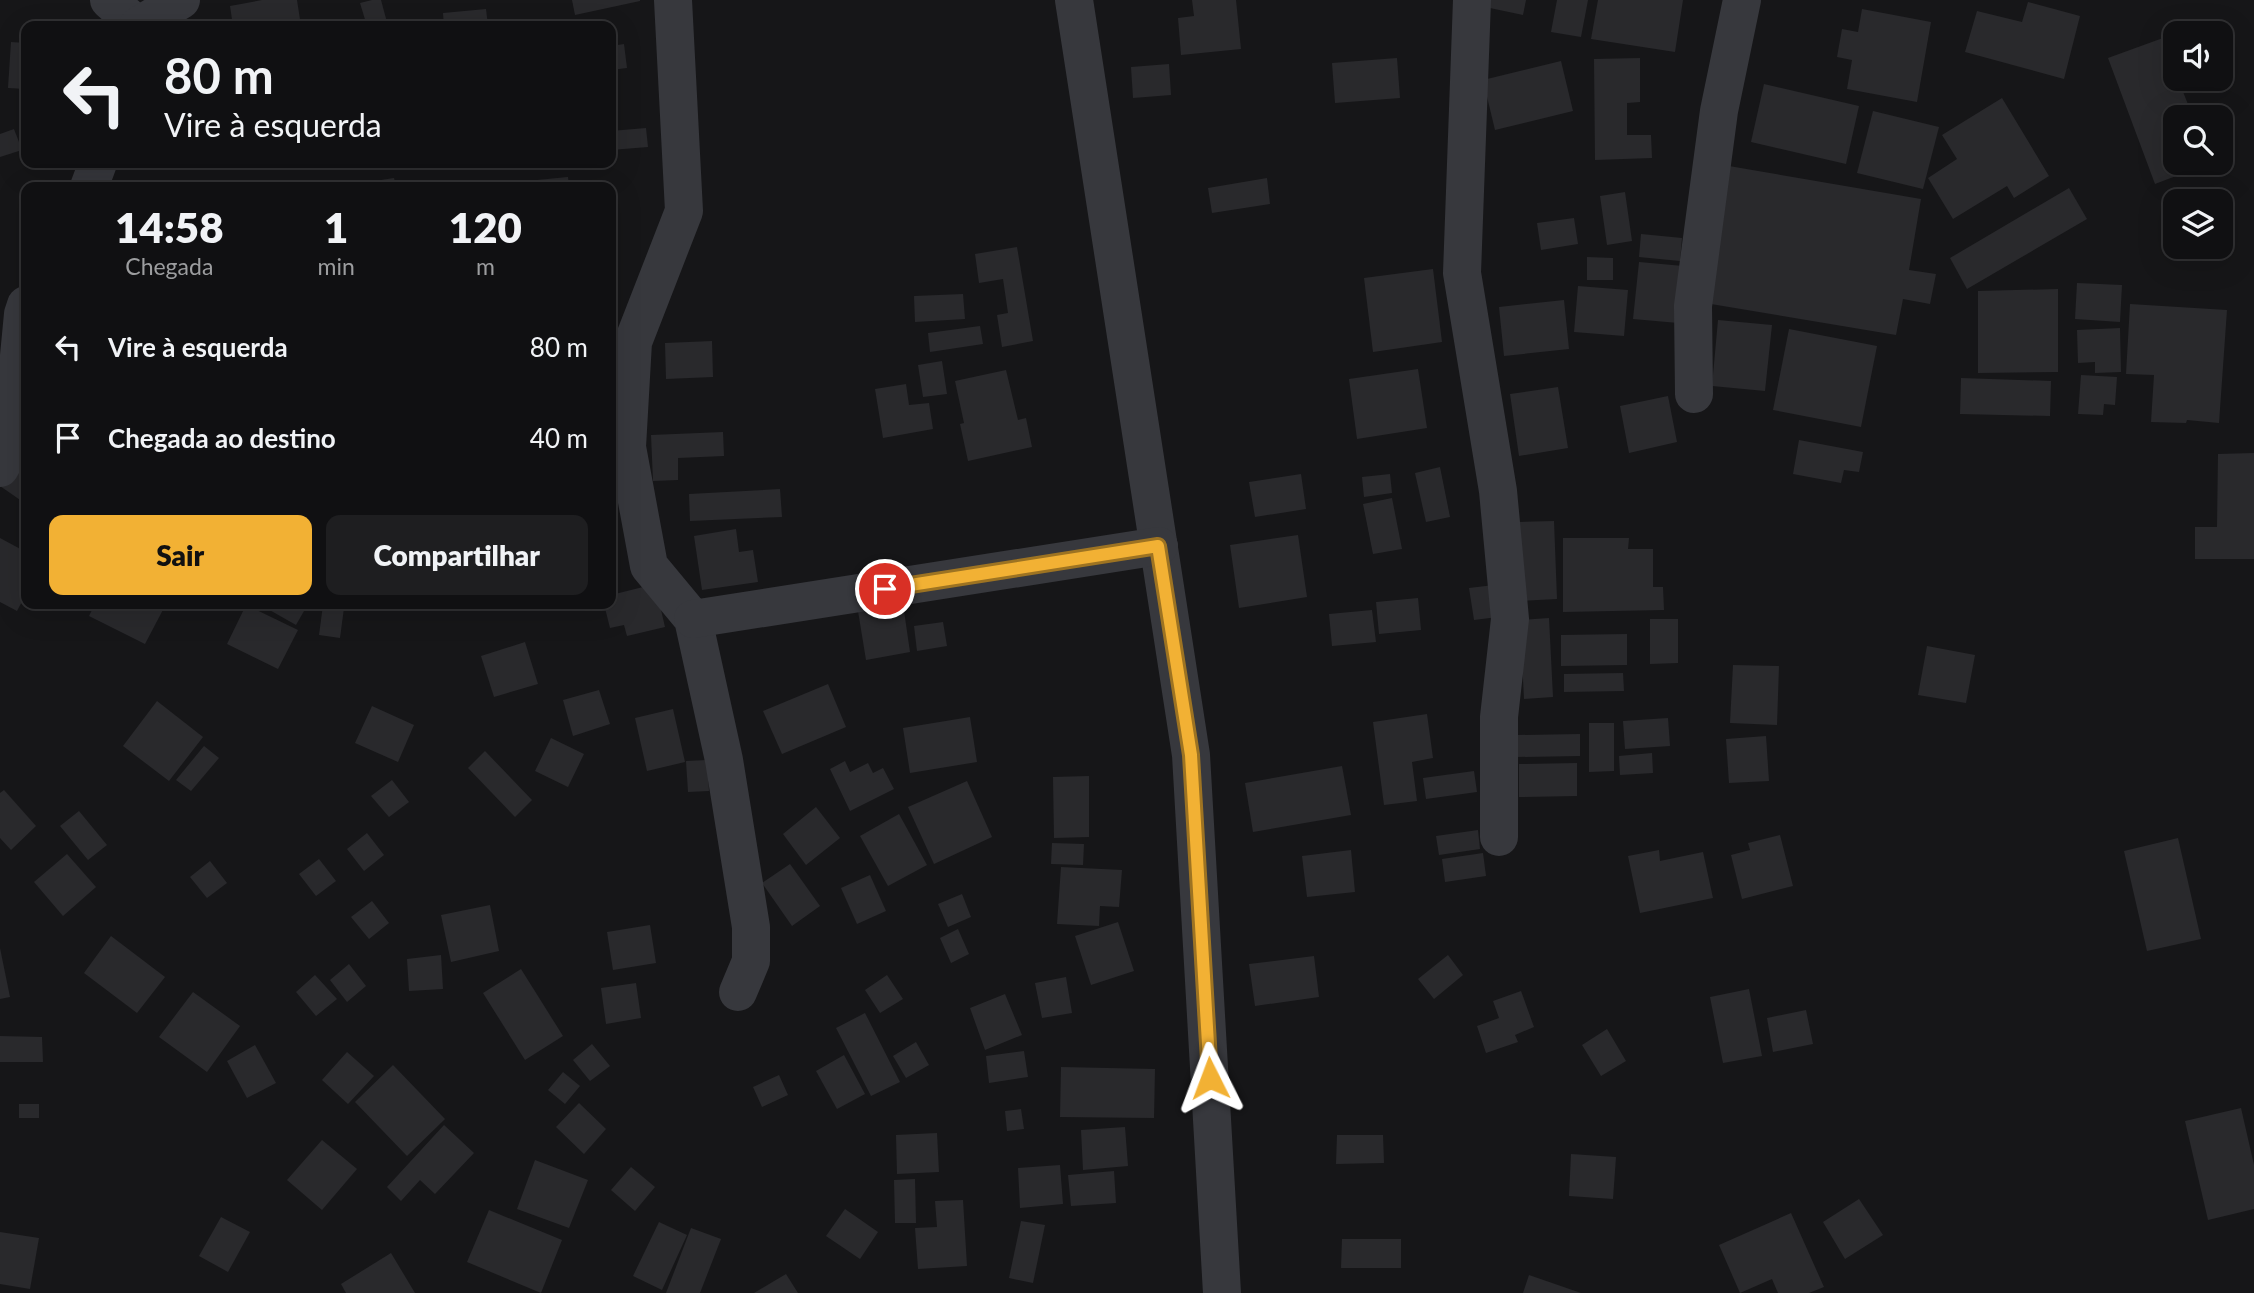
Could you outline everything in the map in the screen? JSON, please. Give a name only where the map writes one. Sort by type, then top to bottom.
[{"type":"street","points":[[110,0],[133,21]]},
{"type":"street","points":[[146,21],[181,0]]},
{"type":"street","points":[[673,0],[684,211],[633,342],[627,447],[649,566],[693,620],[724,760],[751,928],[751,961],[738,992]]},
{"type":"street","points":[[1074,0],[1191,755],[1222,1293]]},
{"type":"street","points":[[1472,0],[1462,274],[1498,491],[1510,619],[1499,717],[1499,837]]},
{"type":"street","points":[[1694,394],[1693,306],[1719,111],[1742,0]]},
{"type":"street","points":[[0,468],[10,450],[21,335]]},
{"type":"street","points":[[693,620],[1158,546]]},
{"type":"building","points":[[262,0],[297,0],[300,21],[232,21],[230,6]]},
{"type":"building","points":[[381,0],[387,21],[365,21],[360,3]]},
{"type":"building","points":[[572,0],[640,0],[640,1],[575,15]]},
{"type":"building","points":[[1192,0],[1236,0],[1241,49],[1181,55],[1178,18],[1194,16]]},
{"type":"building","points":[[1471,0],[1526,0],[1523,15],[1471,4]]},
{"type":"building","points":[[1557,0],[1588,0],[1581,37],[1551,32]]},
{"type":"building","points":[[1598,0],[1683,0],[1675,52],[1591,39]]},
{"type":"building","points":[[2028,2],[2080,16],[2064,79],[1965,52],[1977,11],[2022,22]]},
{"type":"building","points":[[486,9],[487,21],[444,21],[443,13]]},
{"type":"building","points":[[1862,9],[1931,22],[1917,102],[1847,89],[1852,60],[1837,57],[1842,29],[1858,32]]},
{"type":"building","points":[[2163,38],[2163,91],[2183,91],[2188,105],[2163,105],[2163,175],[2179,175],[2155,184],[2108,58]]},
{"type":"building","points":[[11,42],[21,43],[21,89],[8,88]]},
{"type":"building","points":[[624,44],[627,68],[616,69],[616,45]]},
{"type":"building","points":[[1397,58],[1400,98],[1335,103],[1332,63]]},
{"type":"building","points":[[1640,58],[1640,102],[1627,103],[1627,135],[1651,135],[1652,158],[1595,160],[1594,59]]},
{"type":"building","points":[[1561,61],[1573,111],[1495,130],[1483,80]]},
{"type":"building","points":[[1169,64],[1171,95],[1133,98],[1131,67]]},
{"type":"building","points":[[1764,84],[1859,106],[1846,164],[1751,142]]},
{"type":"building","points":[[2002,98],[2049,176],[2014,198],[2007,186],[1953,219],[1928,178],[1957,159],[1942,135]]},
{"type":"building","points":[[1873,111],[1939,127],[1923,189],[1857,173]]},
{"type":"building","points":[[646,128],[648,147],[616,150],[616,131]]},
{"type":"building","points":[[14,129],[21,150],[0,157],[0,134]]},
{"type":"building","points":[[1729,166],[1921,199],[1909,270],[1936,274],[1930,304],[1903,299],[1896,335],[1705,303]]},
{"type":"building","points":[[568,177],[568,182],[537,182]]},
{"type":"building","points":[[394,178],[395,182],[368,182]]},
{"type":"building","points":[[1267,178],[1270,204],[1212,213],[1208,188]]},
{"type":"building","points":[[2069,188],[2087,219],[1967,289],[1950,258]]},
{"type":"building","points":[[1625,192],[1632,241],[1607,245],[1600,196]]},
{"type":"building","points":[[1574,218],[1578,244],[1541,250],[1537,223]]},
{"type":"building","points":[[1641,234],[1682,238],[1680,261],[1639,257]]},
{"type":"building","points":[[1017,247],[1033,341],[1002,347],[997,315],[1008,313],[1003,279],[979,283],[975,254]]},
{"type":"building","points":[[1587,257],[1613,258],[1613,280],[1587,280]]},
{"type":"building","points":[[1639,262],[1683,266],[1678,323],[1633,319]]},
{"type":"building","points":[[1433,269],[1442,342],[1373,352],[1364,278]]},
{"type":"building","points":[[2077,283],[2122,285],[2120,322],[2075,319]]},
{"type":"building","points":[[1578,286],[1628,290],[1624,336],[1574,332]]},
{"type":"building","points":[[2058,289],[2058,372],[1978,373],[1978,291]]},
{"type":"building","points":[[963,294],[965,319],[915,322],[914,296]]},
{"type":"building","points":[[1564,300],[1569,349],[1504,356],[1499,307]]},
{"type":"building","points":[[2130,304],[2227,310],[2219,423],[2187,420],[2186,423],[2151,422],[2154,375],[2126,374]]},
{"type":"building","points":[[1718,320],[1772,325],[1765,391],[1712,386]]},
{"type":"building","points":[[980,326],[983,344],[930,352],[928,333]]},
{"type":"building","points":[[2120,328],[2121,372],[2095,373],[2095,362],[2078,363],[2077,330]]},
{"type":"building","points":[[1789,329],[1877,346],[1861,427],[1773,410]]},
{"type":"building","points":[[712,341],[713,377],[666,379],[665,343]]},
{"type":"building","points":[[942,361],[947,394],[923,397],[918,365]]},
{"type":"building","points":[[1418,369],[1427,428],[1357,439],[1349,379]]},
{"type":"building","points":[[1006,370],[1018,420],[1026,418],[1032,447],[968,461],[960,424],[964,423],[955,381]]},
{"type":"building","points":[[2081,375],[2117,377],[2115,405],[2104,404],[2103,415],[2078,414]]},
{"type":"building","points":[[1961,378],[2051,381],[2050,416],[1960,414]]},
{"type":"building","points":[[906,384],[909,405],[929,403],[933,429],[883,438],[875,389]]},
{"type":"building","points":[[1558,387],[1568,448],[1519,456],[1510,394]]},
{"type":"building","points":[[1668,396],[1677,442],[1629,453],[1620,406]]},
{"type":"building","points":[[723,432],[724,456],[678,458],[678,480],[653,481],[651,435]]},
{"type":"building","points":[[1799,440],[1863,452],[1859,472],[1844,470],[1841,483],[1793,474]]},
{"type":"building","points":[[2254,453],[2254,559],[2195,559],[2195,527],[2217,527],[2218,454]]},
{"type":"building","points":[[16,457],[21,460],[21,501],[0,486]]},
{"type":"building","points":[[1440,467],[1450,517],[1426,522],[1415,473]]},
{"type":"building","points":[[1301,474],[1306,509],[1255,517],[1249,482]]},
{"type":"building","points":[[1390,474],[1392,493],[1364,497],[1362,477]]},
{"type":"building","points":[[780,489],[782,517],[690,521],[689,494]]},
{"type":"building","points":[[1392,498],[1402,549],[1373,554],[1363,504]]},
{"type":"building","points":[[1554,521],[1557,599],[1521,601],[1518,522]]},
{"type":"building","points":[[736,529],[739,552],[753,550],[758,582],[702,590],[694,536]]},
{"type":"building","points":[[1298,535],[1307,597],[1239,608],[1230,545]]},
{"type":"building","points":[[0,538],[21,549],[21,603],[17,611],[0,602]]},
{"type":"building","points":[[1563,538],[1629,538],[1628,549],[1653,549],[1653,587],[1663,587],[1664,610],[1563,612]]},
{"type":"building","points":[[655,584],[665,627],[627,636],[624,625],[610,628],[605,609],[616,609],[616,594]]},
{"type":"building","points":[[1494,585],[1498,617],[1474,620],[1469,588]]},
{"type":"building","points":[[1418,598],[1421,630],[1379,634],[1376,602]]},
{"type":"building","points":[[903,604],[910,652],[866,660],[858,611]]},
{"type":"building","points":[[92,609],[163,609],[145,644],[89,616]]},
{"type":"building","points":[[244,609],[254,609],[298,630],[278,669],[227,644]]},
{"type":"building","points":[[268,609],[305,609],[296,625]]},
{"type":"building","points":[[322,609],[344,609],[340,638],[319,635]]},
{"type":"building","points":[[1372,610],[1376,642],[1332,646],[1329,614]]},
{"type":"building","points":[[1549,618],[1553,697],[1524,699],[1520,620]]},
{"type":"building","points":[[1650,619],[1678,619],[1678,663],[1650,664]]},
{"type":"building","points":[[943,622],[947,646],[917,651],[914,626]]},
{"type":"building","points":[[1627,634],[1627,665],[1561,666],[1561,635]]},
{"type":"building","points":[[525,642],[538,684],[494,697],[481,656]]},
{"type":"building","points":[[1927,646],[1975,655],[1966,703],[1918,695]]},
{"type":"building","points":[[1733,665],[1779,666],[1777,725],[1730,723]]},
{"type":"building","points":[[1623,673],[1624,691],[1564,692],[1564,674]]},
{"type":"building","points":[[828,684],[846,727],[782,754],[763,711]]},
{"type":"building","points":[[599,690],[610,724],[573,736],[563,700]]},
{"type":"building","points":[[157,701],[203,737],[169,781],[123,746]]},
{"type":"building","points":[[372,706],[414,725],[398,762],[355,743]]},
{"type":"building","points":[[673,709],[685,762],[647,771],[635,718]]},
{"type":"building","points":[[1427,714],[1433,758],[1412,762],[1417,801],[1384,805],[1373,722]]},
{"type":"building","points":[[970,717],[977,762],[910,773],[903,728]]},
{"type":"building","points":[[1668,718],[1670,746],[1625,749],[1623,721]]},
{"type":"building","points":[[1589,723],[1614,723],[1614,771],[1589,772]]},
{"type":"building","points":[[1580,734],[1580,756],[1516,757],[1516,735]]},
{"type":"building","points":[[1766,736],[1769,781],[1729,783],[1726,739]]},
{"type":"building","points":[[551,738],[584,754],[568,787],[535,771]]},
{"type":"building","points":[[204,746],[219,758],[191,791],[176,780]]},
{"type":"building","points":[[485,751],[532,800],[515,817],[468,768]]},
{"type":"building","points":[[1652,753],[1653,773],[1620,775],[1619,756]]},
{"type":"building","points":[[707,760],[709,791],[688,792],[686,761]]},
{"type":"building","points":[[845,761],[850,772],[868,763],[873,773],[883,768],[894,789],[850,811],[830,769]]},
{"type":"building","points":[[1577,763],[1577,796],[1519,797],[1519,764]]},
{"type":"building","points":[[1342,766],[1351,815],[1253,832],[1245,783]]},
{"type":"building","points":[[1474,771],[1477,792],[1426,799],[1423,778]]},
{"type":"building","points":[[1089,776],[1089,837],[1054,838],[1053,777]]},
{"type":"building","points":[[392,780],[409,802],[389,817],[371,796]]},
{"type":"building","points":[[967,781],[992,837],[934,864],[908,807]]},
{"type":"building","points":[[4,790],[36,826],[11,850],[0,838],[0,793]]},
{"type":"building","points":[[816,807],[840,838],[806,865],[783,834]]},
{"type":"building","points":[[79,811],[107,845],[88,860],[60,826]]},
{"type":"building","points":[[899,814],[927,865],[888,886],[860,836]]},
{"type":"building","points":[[1478,830],[1480,849],[1439,855],[1436,836]]},
{"type":"building","points":[[367,833],[384,855],[364,871],[347,849]]},
{"type":"building","points":[[1780,835],[1793,886],[1742,899],[1731,855],[1750,850],[1748,843]]},
{"type":"building","points":[[2178,838],[2201,939],[2147,951],[2124,851]]},
{"type":"building","points":[[1052,843],[1084,844],[1083,865],[1051,864]]},
{"type":"building","points":[[1351,850],[1355,892],[1307,897],[1302,856]]},
{"type":"building","points":[[1659,850],[1660,861],[1703,852],[1713,898],[1640,913],[1628,856]]},
{"type":"building","points":[[1483,853],[1486,876],[1445,882],[1442,859]]},
{"type":"building","points":[[67,854],[96,887],[63,916],[34,882]]},
{"type":"building","points":[[319,859],[336,881],[316,896],[299,874]]},
{"type":"building","points":[[210,861],[227,883],[207,898],[190,877]]},
{"type":"building","points":[[790,864],[820,906],[792,926],[762,883]]},
{"type":"building","points":[[1061,867],[1122,870],[1119,907],[1100,906],[1099,926],[1057,924]]},
{"type":"building","points":[[870,875],[886,911],[857,924],[841,888]]},
{"type":"building","points":[[962,894],[971,917],[948,927],[938,904]]},
{"type":"building","points":[[372,901],[389,923],[369,939],[351,917]]},
{"type":"building","points":[[490,905],[499,951],[451,962],[441,915]]},
{"type":"building","points":[[1118,922],[1134,971],[1091,985],[1075,936]]},
{"type":"building","points":[[650,925],[656,963],[613,970],[607,932]]},
{"type":"building","points":[[958,929],[969,954],[951,963],[940,938]]},
{"type":"building","points":[[111,936],[165,977],[137,1013],[84,973]]},
{"type":"building","points":[[0,948],[10,997],[0,999]]},
{"type":"building","points":[[441,955],[443,989],[409,991],[407,959]]},
{"type":"building","points":[[1448,955],[1463,975],[1434,999],[1418,979]]},
{"type":"building","points":[[1314,956],[1319,997],[1255,1006],[1249,964]]},
{"type":"building","points":[[349,964],[366,986],[347,1002],[330,980]]},
{"type":"building","points":[[521,969],[563,1036],[525,1060],[483,993]]},
{"type":"building","points":[[315,975],[337,999],[316,1016],[296,992]]},
{"type":"building","points":[[887,975],[903,999],[880,1013],[865,990]]},
{"type":"building","points":[[1066,977],[1072,1013],[1042,1018],[1035,983]]},
{"type":"building","points":[[636,983],[641,1018],[606,1024],[601,988]]},
{"type":"building","points":[[1749,989],[1762,1056],[1723,1063],[1710,997]]},
{"type":"building","points":[[1521,991],[1534,1027],[1515,1035],[1518,1042],[1486,1053],[1477,1026],[1499,1018],[1493,1001]]},
{"type":"building","points":[[193,992],[240,1026],[207,1072],[159,1037]]},
{"type":"building","points":[[1005,994],[1022,1035],[985,1050],[970,1008]]},
{"type":"building","points":[[1806,1010],[1813,1044],[1773,1052],[1767,1018]]},
{"type":"building","points":[[865,1013],[900,1082],[871,1096],[836,1028]]},
{"type":"building","points":[[1607,1029],[1626,1061],[1601,1076],[1582,1045]]},
{"type":"building","points":[[0,1036],[42,1037],[43,1062],[0,1062]]},
{"type":"building","points":[[916,1042],[929,1065],[906,1078],[893,1056]]},
{"type":"building","points":[[592,1044],[610,1066],[590,1081],[573,1060]]},
{"type":"building","points":[[255,1045],[276,1083],[247,1098],[227,1061]]},
{"type":"building","points":[[1024,1051],[1028,1077],[989,1083],[986,1056]]},
{"type":"building","points":[[347,1052],[374,1076],[348,1104],[322,1080]]},
{"type":"building","points":[[844,1055],[865,1094],[837,1109],[816,1071]]},
{"type":"building","points":[[393,1065],[445,1119],[407,1156],[355,1102]]},
{"type":"building","points":[[1061,1067],[1155,1069],[1154,1118],[1060,1117]]},
{"type":"building","points":[[563,1072],[580,1086],[565,1104],[548,1090]]},
{"type":"building","points":[[779,1075],[788,1095],[762,1107],[753,1087]]},
{"type":"building","points":[[579,1103],[606,1129],[584,1154],[556,1127]]},
{"type":"building","points":[[19,1104],[39,1104],[39,1118],[19,1118]]},
{"type":"building","points":[[2241,1108],[2254,1165],[2254,1209],[2208,1220],[2185,1121]]},
{"type":"building","points":[[1021,1109],[1024,1129],[1007,1131],[1005,1111]]},
{"type":"building","points":[[444,1125],[474,1153],[435,1194],[420,1180],[401,1201],[387,1187]]},
{"type":"building","points":[[1125,1127],[1128,1166],[1083,1170],[1081,1130]]},
{"type":"building","points":[[937,1133],[939,1172],[897,1174],[896,1135]]},
{"type":"building","points":[[1337,1135],[1383,1135],[1384,1163],[1336,1164]]},
{"type":"building","points":[[322,1140],[357,1169],[322,1210],[287,1180]]},
{"type":"building","points":[[1571,1154],[1616,1157],[1613,1199],[1569,1196]]},
{"type":"building","points":[[535,1160],[588,1180],[569,1228],[517,1209]]},
{"type":"building","points":[[1060,1165],[1063,1204],[1020,1208],[1018,1168]]},
{"type":"building","points":[[631,1167],[655,1187],[635,1211],[611,1190]]},
{"type":"building","points":[[1114,1171],[1116,1203],[1071,1206],[1068,1175]]},
{"type":"building","points":[[915,1179],[916,1223],[895,1223],[894,1180]]},
{"type":"building","points":[[1859,1199],[1883,1235],[1845,1259],[1823,1222]]},
{"type":"building","points":[[963,1200],[967,1266],[918,1269],[915,1228],[937,1227],[935,1201]]},
{"type":"building","points":[[845,1209],[878,1232],[860,1259],[826,1236]]},
{"type":"building","points":[[489,1210],[562,1240],[541,1293],[467,1262]]},
{"type":"building","points":[[1791,1213],[1824,1287],[1809,1293],[1778,1293],[1772,1279],[1740,1293],[1719,1245]]},
{"type":"building","points":[[221,1217],[250,1232],[228,1272],[199,1256]]},
{"type":"building","points":[[1021,1221],[1045,1225],[1033,1283],[1009,1278]]},
{"type":"building","points":[[659,1222],[687,1235],[662,1290],[633,1276]]},
{"type":"building","points":[[691,1228],[721,1239],[700,1293],[666,1293]]},
{"type":"building","points":[[0,1232],[39,1238],[30,1289],[0,1284]]},
{"type":"building","points":[[1342,1239],[1401,1239],[1401,1268],[1341,1268]]},
{"type":"building","points":[[391,1253],[415,1293],[346,1293],[341,1284]]},
{"type":"building","points":[[786,1274],[798,1293],[754,1293]]},
{"type":"building","points":[[1529,1275],[1581,1293],[1523,1293]]},
{"type":"route","points":[[885,589],[1158,546],[1191,755],[1210,1078]]}]
